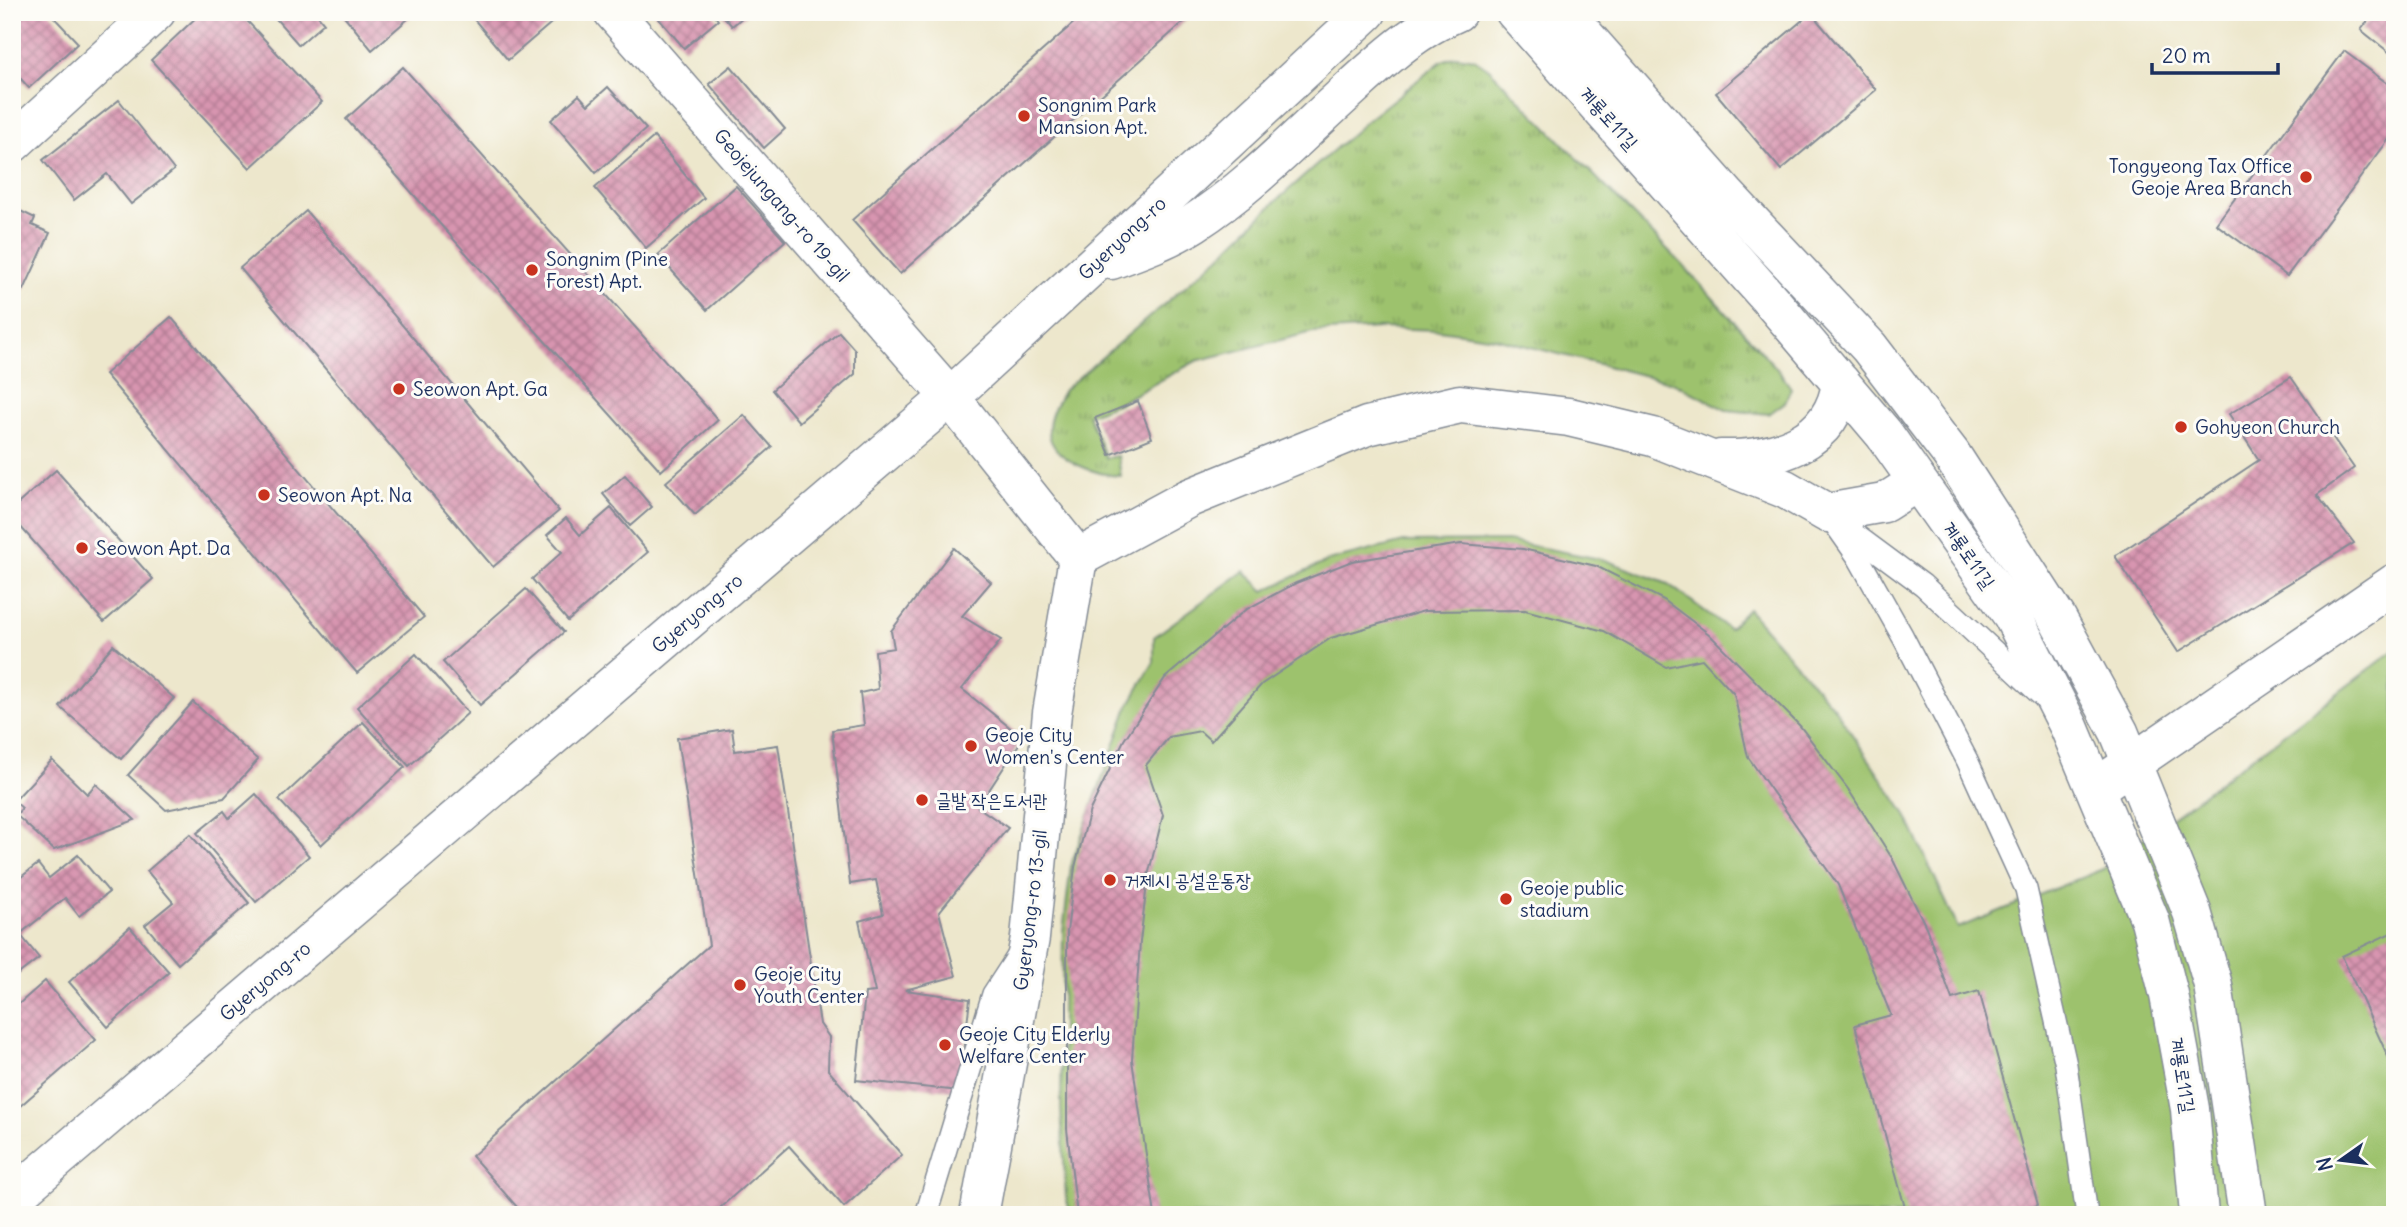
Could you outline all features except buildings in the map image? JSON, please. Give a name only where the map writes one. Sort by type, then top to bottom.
[{"type":"street","points":[[12,145],[156,12]]},
{"type":"street","name":"Geojejungang-ro 19-gil","points":[[613,12],[950,397]]},
{"type":"street","name":"Gyeryong-ro","points":[[12,1198],[950,397],[1367,12]]},
{"type":"street","points":[[1092,266],[1148,247],[1194,223],[1245,186],[1389,52],[1433,22],[1457,12]]},
{"type":"street","points":[[1484,12],[1525,23]]},
{"type":"street","name":"계룡로11길","points":[[1565,13],[1727,196],[1869,346],[1951,454],[2057,618],[2119,732],[2192,912],[2213,985],[2248,1215]]},
{"type":"street","name":"계룡로11길","points":[[1525,23],[1884,434],[2012,615],[2096,788],[2150,920],[2169,995],[2190,1109],[2199,1215]]},
{"type":"street","points":[[1710,459],[1762,459],[1811,436],[1825,425],[1838,404],[1841,383]]},
{"type":"street","points":[[950,397],[1078,558],[1189,498],[1367,426],[1460,404],[1569,417],[1653,437],[1785,489],[1827,513],[1884,502],[1917,481]]},
{"type":"street","name":"Gyeryong-ro 13-gil","points":[[979,1215],[1030,938],[1052,713],[1078,558]]},
{"type":"street","points":[[2096,788],[2395,583]]},
{"type":"lane","points":[[1827,513],[1923,585],[2064,718]]},
{"type":"lane","points":[[1827,513],[1858,557],[1903,637],[1966,760],[2026,889],[2066,1065],[2087,1215]]},
{"type":"lane","points":[[926,1215],[993,994],[1030,938]]},
{"type":"green space","points":[[1457,56],[1474,59],[1489,69],[1681,263],[1779,371],[1791,388],[1785,402],[1769,414],[1726,410],[1674,383],[1495,338],[1439,330],[1379,328],[1313,332],[1196,361],[1119,403],[1088,415],[1106,458],[1118,456],[1121,476],[1089,469],[1058,451],[1052,442],[1049,426],[1064,390],[1218,258],[1275,202],[1370,118],[1442,61]]},
{"type":"green space","name":"Geoje public stadium","points":[[1507,541],[1605,560],[1668,584],[1729,629],[1748,609],[1835,709],[1905,813],[1958,928],[2103,869],[2395,650],[2395,1215],[1071,1215],[1066,1197],[1061,1108],[1063,932],[1071,865],[1128,707],[1154,662],[1154,637],[1244,571],[1264,591],[1328,561],[1404,542]]},
{"type":"place","name":"Songnim Park Mansion Apt.","points":[[1024,116]]},
{"type":"place","name":"Tongyeong Tax Office Geoje Area Branch","points":[[2306,177]]},
{"type":"place","name":"Songnim (Pine Forest) Apt.","points":[[532,270]]},
{"type":"place","name":"Seowon Apt. Ga","points":[[399,389]]},
{"type":"place","name":"Gohyeon Church","points":[[2181,427]]},
{"type":"place","name":"Seowon Apt. Na","points":[[264,495]]},
{"type":"place","name":"Seowon Apt. Da","points":[[82,548]]},
{"type":"place","name":"Geoje City Women's Center","points":[[971,746]]},
{"type":"place","name":"글발 작은도서관","points":[[922,800]]},
{"type":"place","name":"거제시 공설운동장","points":[[1110,880]]},
{"type":"place","name":"Geoje public stadium","points":[[1506,899]]},
{"type":"place","name":"Geoje City Youth Center","points":[[740,985]]},
{"type":"place","name":"Geoje City Elderly Welfare Center","points":[[945,1045]]}]
